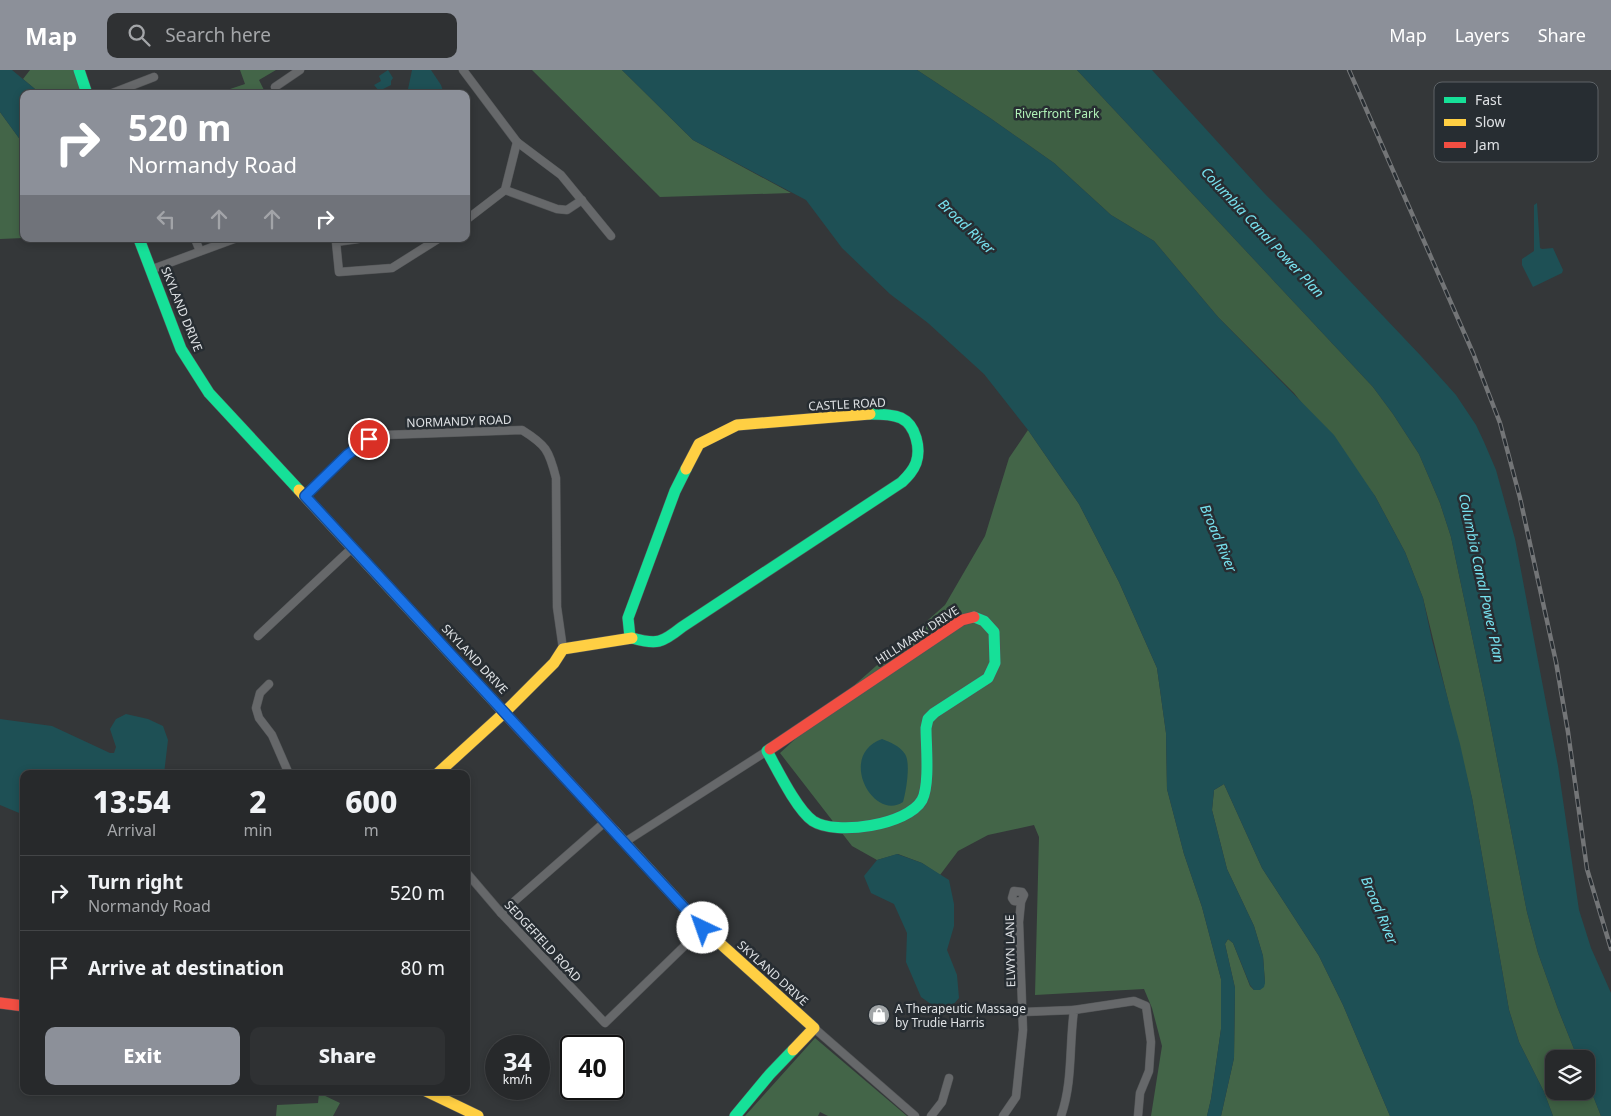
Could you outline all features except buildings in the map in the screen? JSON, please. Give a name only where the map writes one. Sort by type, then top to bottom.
[{"type":"street","points":[[79,70],[86,90]]},
{"type":"street","points":[[274,87],[300,70]]},
{"type":"street","points":[[463,70],[517,142],[561,175],[611,236]]},
{"type":"street","points":[[120,90],[154,77]]},
{"type":"street","points":[[470,217],[505,190],[517,142]]},
{"type":"street","points":[[505,190],[556,210],[567,210],[582,200]]},
{"type":"street","name":"SKYLAND DRIVE","points":[[140,242],[181,349],[206,389],[605,822],[626,842],[703,928],[915,1116]]},
{"type":"street","points":[[196,242],[200,251]]},
{"type":"street","points":[[150,270],[226,242]]},
{"type":"street","points":[[336,242],[339,272],[392,268],[433,242]]},
{"type":"street","name":"CASTLE ROAD","points":[[563,649],[630,637],[650,643],[667,639],[697,617],[902,482],[912,472],[918,462],[918,447],[914,432],[907,421],[895,416],[876,414],[737,425],[700,444],[675,491],[628,618],[630,637]]},
{"type":"street","name":"NORMANDY ROAD","points":[[305,496],[347,455],[369,439],[385,435],[522,430],[540,441],[551,457],[556,478],[558,607],[563,649]]},
{"type":"street","points":[[258,636],[352,548]]},
{"type":"street","name":"HILLMARK DRIVE","points":[[626,842],[767,751],[962,620],[974,617],[984,621],[994,632],[995,663],[988,678],[934,712],[928,719],[923,799],[916,808],[905,815],[876,824],[849,828],[828,826],[813,821],[802,809],[767,751]]},
{"type":"street","points":[[441,770],[505,712],[554,663],[563,649]]},
{"type":"street","points":[[269,684],[260,693],[256,708],[259,718],[272,735],[287,770]]},
{"type":"street","points":[[501,913],[605,822]]},
{"type":"street","name":"SEDGEFIELD ROAD","points":[[470,877],[501,913],[605,1023],[703,928]]},
{"type":"street","name":"ELWYN LANE","points":[[1003,1116],[1016,1097],[1024,1030],[1019,922],[1021,902]]},
{"type":"street","points":[[1023,1012],[1074,1010],[1134,1000],[1146,1006],[1151,1042],[1149,1070],[1140,1093],[1138,1116]]},
{"type":"street","points":[[0,1003],[20,1006]]},
{"type":"street","points":[[1061,1116],[1069,1087],[1071,1031],[1074,1010]]},
{"type":"street","points":[[735,1116],[770,1074],[814,1028]]},
{"type":"street","points":[[931,1116],[942,1102],[949,1078]]},
{"type":"street","points":[[434,1095],[478,1116]]},
{"type":"green space","points":[[30,70],[79,70],[86,90],[36,90],[23,79]]},
{"type":"green space","points":[[240,70],[276,70],[259,80],[264,90],[227,90],[245,84]]},
{"type":"green space","points":[[532,70],[622,70],[693,140],[791,193],[660,197]]},
{"type":"green space","name":"Riverfront Park","points":[[917,70],[1077,70],[1373,387],[1419,454],[1440,503],[1451,537],[1486,702],[1527,912],[1538,953],[1574,1050],[1545,1050],[1545,1095],[1519,1042],[1509,1010],[1472,798],[1423,598],[1405,552],[1375,496],[1294,393],[1218,317],[1154,241],[1111,215],[1054,163]]},
{"type":"green space","points":[[0,112],[20,140],[20,238],[0,239]]},
{"type":"green space","points":[[1028,430],[1079,504],[1119,582],[1157,668],[1166,733],[1167,789],[1221,979],[1221,1029],[1207,1116],[1151,1116],[1162,1046],[1152,1008],[1144,989],[1035,995],[1039,837],[1034,825],[988,835],[958,851],[940,875],[922,863],[898,854],[877,860],[852,846],[780,753],[945,605],[985,536],[1009,458]]},
{"type":"green space","points":[[1224,784],[1262,868],[1319,956],[1343,1005],[1390,1116],[1221,1116],[1234,1058],[1235,988],[1225,944],[1228,939],[1233,943],[1250,986],[1254,990],[1265,983],[1263,956],[1254,926],[1227,869],[1212,810],[1214,790]]},
{"type":"green space","points":[[815,1038],[907,1116],[828,1116],[820,1112],[818,1116],[745,1116]]},
{"type":"green space","points":[[319,1095],[323,1095],[340,1103],[333,1116],[276,1116],[277,1105],[318,1103]]},
{"type":"green space","name":"Riverfront Park","points":[[1547,1100],[1595,1100],[1601,1116],[1553,1116]]},
{"type":"water","points":[[0,70],[12,70],[36,90],[20,90],[20,140],[0,112]]},
{"type":"water","points":[[388,70],[393,78],[391,85],[378,90],[374,85],[381,81],[379,76]]},
{"type":"water","points":[[412,70],[431,70],[443,90],[408,90]]},
{"type":"water","name":"Broad River","points":[[622,70],[917,70],[1054,163],[1111,215],[1154,241],[1218,317],[1334,435],[1375,496],[1405,552],[1423,598],[1472,798],[1509,1010],[1519,1042],[1544,1092],[1545,1100],[1547,1100],[1553,1116],[1390,1116],[1343,1005],[1319,956],[1262,868],[1224,784],[1214,790],[1212,810],[1227,869],[1254,926],[1263,956],[1265,983],[1264,987],[1260,990],[1254,990],[1250,985],[1233,943],[1228,939],[1225,944],[1235,988],[1234,1058],[1221,1116],[1207,1116],[1221,1029],[1221,979],[1167,789],[1166,733],[1157,668],[1119,582],[1079,504],[1028,430],[984,374],[928,323],[890,294],[842,248],[806,200],[693,140]]},
{"type":"water","name":"Columbia Canal Power Plan","points":[[1077,70],[1152,70],[1265,194],[1421,356],[1456,395],[1476,425],[1496,470],[1515,539],[1558,766],[1579,910],[1591,948],[1611,993],[1611,1116],[1601,1116],[1595,1100],[1595,1050],[1574,1050],[1538,953],[1527,912],[1486,702],[1451,537],[1440,503],[1419,454],[1373,387]]},
{"type":"water","points":[[1537,203],[1540,248],[1553,248],[1563,270],[1562,273],[1533,287],[1522,265],[1522,259],[1534,251],[1534,205]]},
{"type":"water","points":[[126,714],[148,719],[163,726],[168,740],[164,770],[20,770],[20,813],[0,805],[0,719],[52,726],[110,753],[114,753],[116,747],[110,729],[116,719]]},
{"type":"water","points":[[882,739],[900,749],[905,754],[908,764],[907,785],[903,802],[892,806],[881,803],[871,795],[864,784],[861,771],[862,758],[869,747]]},
{"type":"water","points":[[897,854],[922,863],[949,880],[954,904],[954,926],[947,950],[957,975],[959,998],[945,1014],[921,997],[906,962],[907,933],[894,904],[871,893],[864,876],[877,860]]},
{"type":"railway","points":[[1349,70],[1473,353],[1500,423],[1520,498],[1556,662],[1568,732],[1587,869],[1611,949]]},
{"type":"traffic: fast","points":[[79,70],[86,90]]},
{"type":"traffic: fast","points":[[140,242],[181,349],[209,393],[299,490]]},
{"type":"traffic: fast","points":[[632,638],[654,642],[664,639],[902,482],[916,463],[918,451],[914,432],[906,421],[901,418],[890,415],[870,414]]},
{"type":"traffic: fast","points":[[630,637],[628,618],[675,491],[686,469]]},
{"type":"traffic: fast","points":[[770,749],[767,751],[788,789],[800,808],[813,821],[838,828],[871,826],[887,822],[914,809],[922,800],[926,785],[926,728],[928,719],[934,713],[988,678],[995,663],[994,632],[984,621],[974,617]]},
{"type":"traffic: fast","points":[[735,1116],[793,1050]]},
{"type":"traffic: slow","points":[[686,469],[699,444],[737,425],[870,414]]},
{"type":"traffic: slow","points":[[299,490],[501,709]]},
{"type":"traffic: slow","points":[[441,770],[505,712],[554,663],[563,649],[632,638]]},
{"type":"traffic: slow","points":[[614,831],[703,928],[814,1028],[793,1050]]},
{"type":"traffic: slow","points":[[434,1095],[478,1116]]},
{"type":"traffic: jam","points":[[770,749],[962,620],[974,617]]},
{"type":"traffic: jam","points":[[501,709],[614,831]]},
{"type":"traffic: jam","points":[[0,1003],[20,1006]]},
{"type":"place","name":"A Therapeutic Massage by Trudie Harris","points":[[879,1015]]},
{"type":"route","points":[[369,439],[347,455],[305,496],[605,822],[626,842],[703,928]]}]
